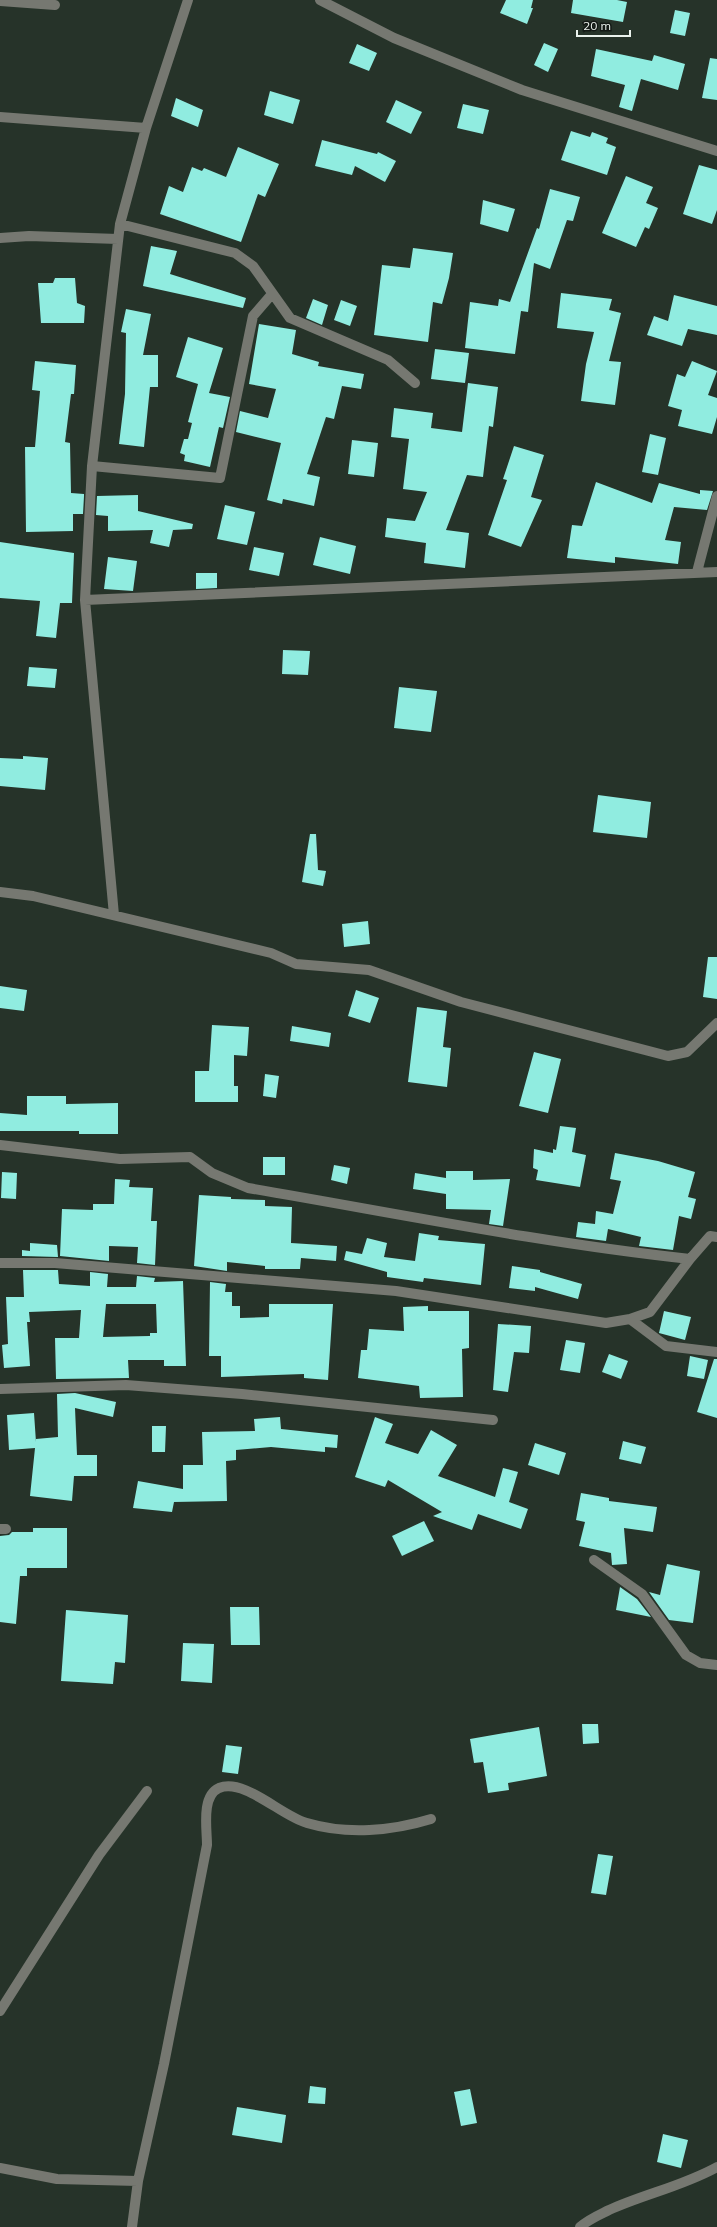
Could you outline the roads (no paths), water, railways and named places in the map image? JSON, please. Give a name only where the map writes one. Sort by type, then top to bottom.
[{"type":"street","points":[[114,915],[85,600],[92,466],[120,224],[146,128],[188,0]]},
{"type":"street","points":[[320,0],[394,38],[522,90],[717,151]]},
{"type":"street","points":[[0,1],[55,4]]},
{"type":"street","points":[[0,117],[146,128]]},
{"type":"street","points":[[120,224],[235,253],[253,266],[290,318],[388,360],[415,383]]},
{"type":"street","points":[[0,238],[29,236],[118,239]]},
{"type":"street","points":[[92,466],[220,478],[253,316],[272,294]]},
{"type":"street","points":[[697,572],[717,496]]},
{"type":"street","points":[[85,600],[717,572]]},
{"type":"street","points":[[0,892],[33,896],[271,952],[296,964],[369,970],[461,1002],[668,1056],[687,1052],[717,1023]]},
{"type":"street","points":[[0,1145],[120,1159],[190,1157],[212,1173],[248,1188],[510,1234],[615,1250],[690,1258]]},
{"type":"street","points":[[0,1263],[55,1263],[396,1291],[606,1323],[630,1319],[650,1312],[690,1258],[710,1236],[717,1237]]},
{"type":"street","points":[[630,1319],[666,1346],[717,1352]]},
{"type":"street","points":[[0,1389],[126,1385],[242,1394],[493,1420]]},
{"type":"street","points":[[594,1560],[642,1594],[686,1655],[692,1660],[717,1665]]},
{"type":"street","points":[[132,2227],[138,2181],[185,1962],[207,1845],[207,1808],[210,1796],[218,1789],[230,1786],[244,1789],[283,1813],[307,1823],[331,1827],[366,1830],[404,1827],[431,1819]]},
{"type":"street","points":[[0,2011],[99,1855],[147,1791]]},
{"type":"street","points":[[580,2227],[587,2221],[629,2201],[701,2176],[717,2167]]},
{"type":"street","points":[[0,2168],[57,2178],[138,2181]]}]
